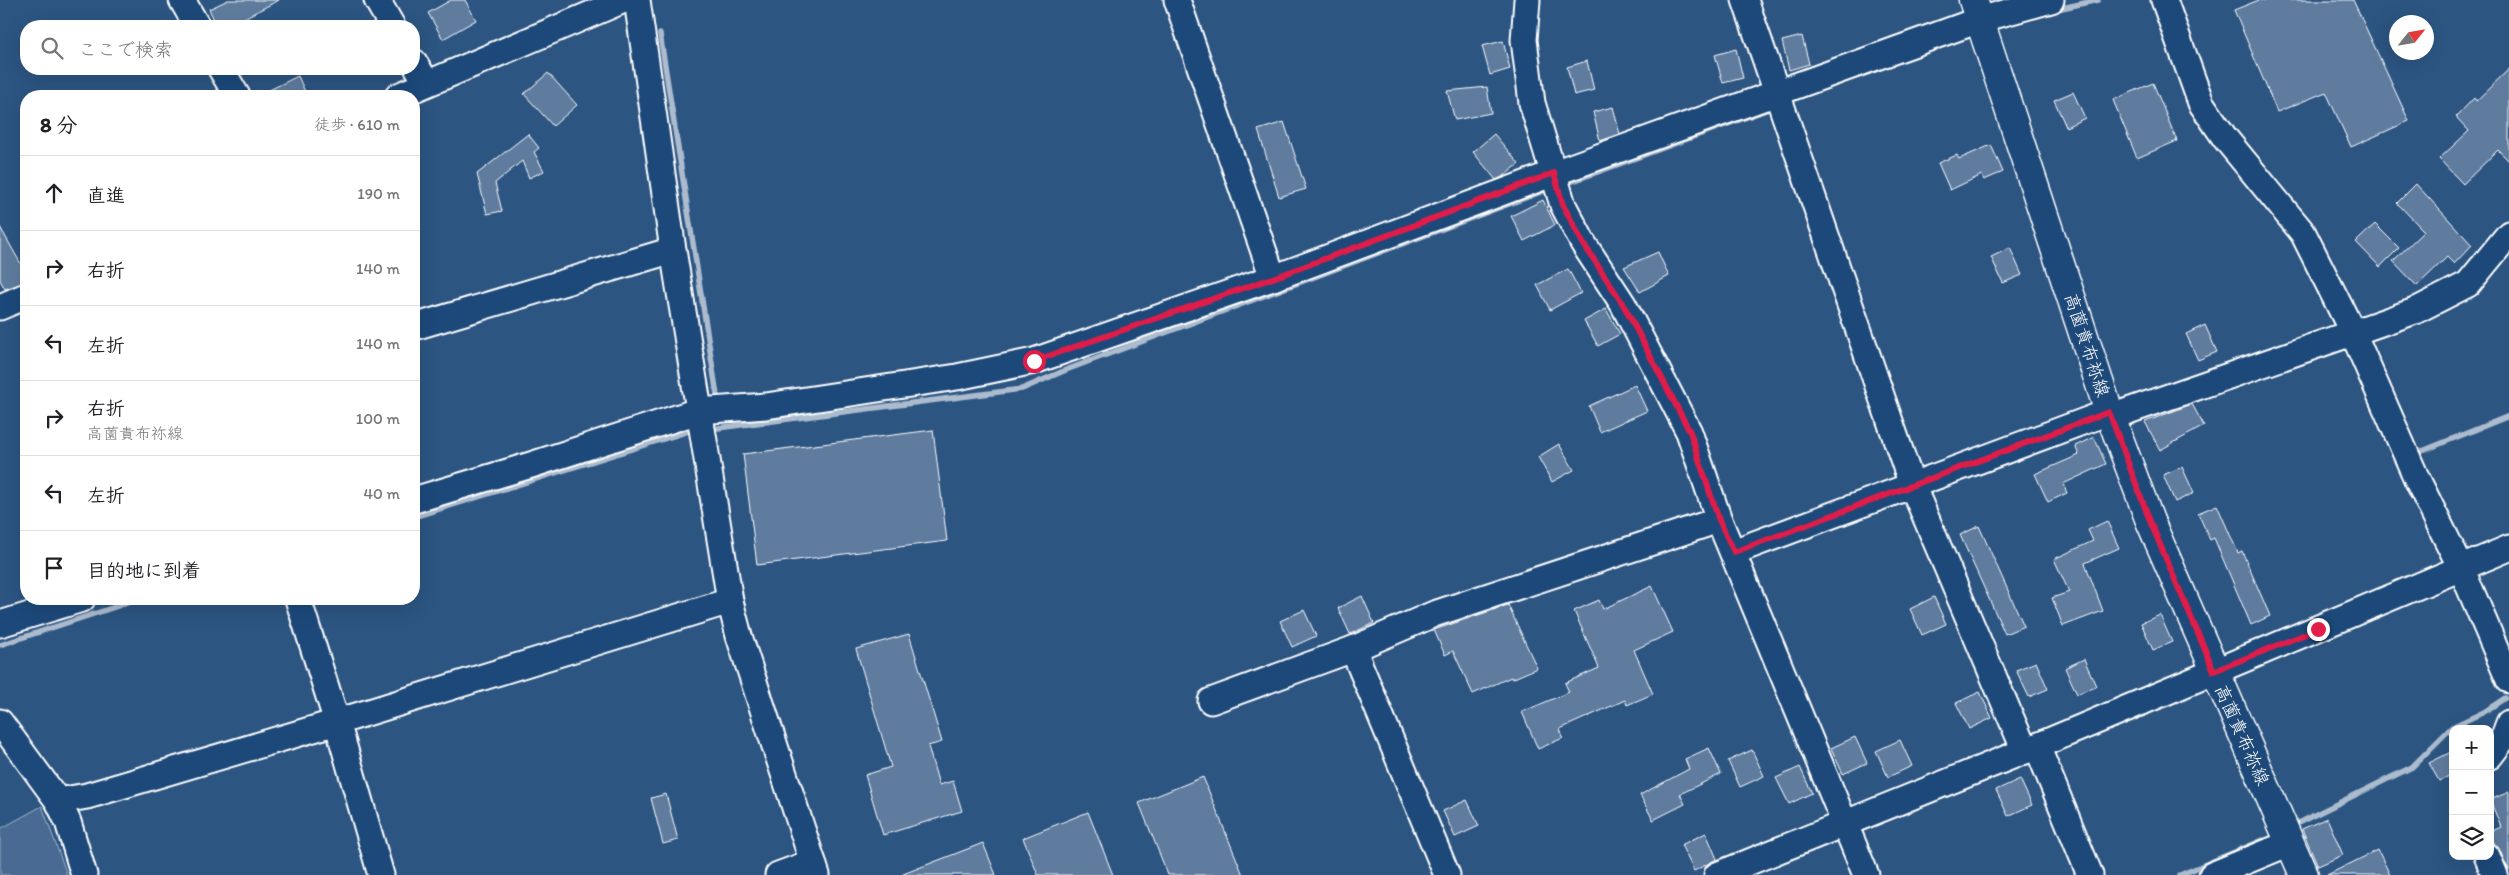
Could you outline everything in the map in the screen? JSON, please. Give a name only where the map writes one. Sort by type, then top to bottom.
[{"type":"main road","name":"高薗貴布祢線","points":[[1976,10],[2110,414],[2150,521],[2304,875]]},
{"type":"street","points":[[182,0],[194,20]]},
{"type":"street","points":[[377,0],[389,20]]},
{"type":"street","points":[[411,90],[624,0]]},
{"type":"street","points":[[638,0],[672,250],[730,601],[739,636],[815,869],[778,875]]},
{"type":"street","points":[[1177,0],[1273,278]]},
{"type":"street","points":[[1527,0],[1524,40],[1532,102],[1563,205],[1579,236],[1623,304],[1690,432],[1719,520],[1734,552],[1866,875]]},
{"type":"street","points":[[1745,0],[1912,485],[2090,875]]},
{"type":"street","points":[[420,498],[698,411],[766,406],[957,377],[1034,361],[1273,278],[1777,92],[1976,10],[2051,0]]},
{"type":"street","points":[[2164,0],[2201,103],[2231,144],[2303,233],[2353,333],[2416,477],[2462,570],[2509,680]]},
{"type":"street","points":[[420,72],[427,83]]},
{"type":"street","points":[[225,75],[233,90]]},
{"type":"street","points":[[1734,552],[1912,485],[2110,414],[2353,333],[2415,310],[2468,284],[2509,234]]},
{"type":"street","points":[[420,325],[672,250]]},
{"type":"street","points":[[0,307],[20,299]]},
{"type":"street","points":[[1211,701],[1353,649],[1434,614],[1719,520]]},
{"type":"street","points":[[1717,875],[2031,749],[2214,671],[2462,570],[2509,548]]},
{"type":"street","points":[[58,801],[87,796],[337,722],[730,601]]},
{"type":"street","points":[[0,624],[62,605]]},
{"type":"street","points":[[300,605],[337,722],[381,875]]},
{"type":"street","points":[[1353,649],[1447,875]]},
{"type":"street","points":[[0,722],[58,801],[68,822],[84,875]]},
{"type":"street","points":[[2494,751],[2503,739],[2509,723]]},
{"type":"street","points":[[2212,875],[2290,843]]},
{"type":"street","points":[[2489,860],[2495,875]]},
{"type":"shaded area","points":[[42,806],[67,875],[0,875],[0,829]]},
{"type":"building","points":[[228,0],[279,0],[241,20],[214,20],[209,9]]},
{"type":"building","points":[[451,0],[465,0],[476,20],[443,39],[428,13]]},
{"type":"building","points":[[2259,0],[2353,0],[2409,121],[2351,147],[2326,92],[2277,112],[2234,10]]},
{"type":"building","points":[[1802,36],[1809,64],[1789,70],[1782,41]]},
{"type":"building","points":[[1503,41],[1510,69],[1490,75],[1482,46]]},
{"type":"building","points":[[1736,49],[1743,78],[1723,83],[1715,55]]},
{"type":"building","points":[[1587,61],[1594,90],[1574,95],[1567,67]]},
{"type":"building","points":[[2509,69],[2509,161],[2498,150],[2463,184],[2439,159],[2469,131],[2456,117],[2474,98],[2476,101]]},
{"type":"building","points":[[548,73],[577,105],[553,126],[524,94]]},
{"type":"building","points":[[298,76],[304,90],[269,90]]},
{"type":"building","points":[[2153,83],[2177,141],[2137,158],[2113,100]]},
{"type":"building","points":[[1487,87],[1491,113],[1455,120],[1447,91]]},
{"type":"building","points":[[2073,92],[2085,118],[2066,127],[2054,100]]},
{"type":"building","points":[[1613,107],[1620,134],[1600,141],[1593,112]]},
{"type":"building","points":[[1284,122],[1306,189],[1279,197],[1258,130]]},
{"type":"building","points":[[528,134],[539,148],[534,152],[544,171],[529,178],[522,161],[495,183],[502,211],[487,214],[477,174]]},
{"type":"building","points":[[1494,134],[1519,164],[1496,180],[1473,152]]},
{"type":"building","points":[[1991,145],[2003,172],[1984,180],[1982,175],[1950,190],[1938,163],[1957,155],[1959,159]]},
{"type":"building","points":[[2416,184],[2472,245],[2454,264],[2447,257],[2417,286],[2393,261],[2424,231],[2397,203]]},
{"type":"building","points":[[1543,200],[1555,225],[1524,241],[1511,216]]},
{"type":"building","points":[[2375,224],[2399,248],[2380,267],[2356,242]]},
{"type":"building","points":[[0,227],[20,262],[20,284],[5,289],[0,280]]},
{"type":"building","points":[[2010,248],[2022,275],[2003,283],[1991,257]]},
{"type":"building","points":[[1658,252],[1669,276],[1640,292],[1624,267]]},
{"type":"building","points":[[1568,269],[1581,293],[1550,310],[1537,285]]},
{"type":"building","points":[[1606,309],[1620,334],[1598,346],[1584,321]]},
{"type":"building","points":[[2205,325],[2217,352],[2198,360],[2186,334]]},
{"type":"building","points":[[1635,385],[1647,411],[1600,432],[1589,406]]},
{"type":"building","points":[[2192,404],[2204,426],[2160,450],[2145,422]]},
{"type":"building","points":[[933,430],[947,541],[757,565],[743,454]]},
{"type":"building","points":[[2094,437],[2106,464],[2063,484],[2067,493],[2048,502],[2035,474],[2079,455],[2075,446]]},
{"type":"building","points":[[1559,444],[1574,470],[1552,482],[1538,457]]},
{"type":"building","points":[[2182,467],[2194,493],[2175,502],[2163,475]]},
{"type":"building","points":[[2217,505],[2238,553],[2242,551],[2270,616],[2251,625],[2214,538],[2210,540],[2198,513]]},
{"type":"building","points":[[2107,521],[2119,548],[2085,563],[2103,611],[2063,626],[2052,598],[2069,592],[2054,559],[2093,541],[2088,530]]},
{"type":"building","points":[[1979,526],[2024,626],[2005,634],[1960,535]]},
{"type":"building","points":[[1652,586],[1673,632],[1634,650],[1653,694],[1627,705],[1625,700],[1560,729],[1563,738],[1538,749],[1522,712],[1569,692],[1565,683],[1599,668],[1574,611],[1599,600],[1603,609]]},
{"type":"building","points":[[1362,596],[1374,623],[1350,634],[1338,608]]},
{"type":"building","points":[[1934,597],[1946,624],[1922,635],[1910,609]]},
{"type":"building","points":[[1508,605],[1537,668],[1473,694],[1453,651],[1445,655],[1434,630]]},
{"type":"building","points":[[1304,610],[1316,636],[1292,647],[1280,621]]},
{"type":"building","points":[[2160,615],[2172,642],[2153,650],[2141,623]]},
{"type":"building","points":[[909,634],[942,742],[928,746],[939,785],[953,781],[962,811],[883,835],[865,775],[891,767],[856,649]]},
{"type":"building","points":[[2084,659],[2096,686],[2077,694],[2065,668]]},
{"type":"building","points":[[2036,662],[2048,689],[2029,697],[2016,670]]},
{"type":"building","points":[[1980,692],[1992,718],[1969,729],[1956,703]]},
{"type":"building","points":[[1855,737],[1867,763],[1843,774],[1831,748]]},
{"type":"building","points":[[1900,740],[1912,766],[1888,777],[1876,751]]},
{"type":"building","points":[[1709,748],[1721,774],[1680,794],[1685,804],[1653,820],[1640,795],[1689,769],[1685,759]]},
{"type":"building","points":[[1752,750],[1764,776],[1740,787],[1728,761]]},
{"type":"building","points":[[2449,753],[2449,776],[2439,781],[2429,763]]},
{"type":"building","points":[[1800,767],[1812,793],[1789,804],[1776,778]]},
{"type":"building","points":[[1203,777],[1243,875],[1168,875],[1139,803]]},
{"type":"building","points":[[2020,779],[2032,805],[2008,816],[1996,790]]},
{"type":"building","points":[[2509,792],[2509,870],[2494,842],[2494,830],[2501,827],[2494,810],[2494,798]]},
{"type":"building","points":[[666,794],[678,840],[663,844],[651,798]]},
{"type":"building","points":[[1467,800],[1479,826],[1455,837],[1443,811]]},
{"type":"building","points":[[1088,812],[1113,875],[1038,875],[1023,838]]},
{"type":"building","points":[[2327,818],[2343,855],[2318,866],[2302,829]]},
{"type":"building","points":[[1706,833],[1717,859],[1694,871],[1681,845]]},
{"type":"building","points":[[983,843],[996,875],[903,875],[903,874]]},
{"type":"building","points":[[2378,850],[2390,875],[2327,875]]},
{"type":"waterway","points":[[2053,10],[2098,0]]},
{"type":"waterway","points":[[660,34],[717,395]]},
{"type":"waterway","points":[[1565,184],[1769,109]]},
{"type":"waterway","points":[[718,428],[1022,389],[1066,370],[1546,190]]},
{"type":"waterway","points":[[2415,454],[2509,416]]},
{"type":"waterway","points":[[420,515],[686,432]]},
{"type":"waterway","points":[[0,645],[121,605]]},
{"type":"waterway","points":[[2298,823],[2412,767],[2452,727],[2484,712],[2505,698]]},
{"type":"waterway","points":[[2180,875],[2263,840]]},
{"type":"route","points":[[1034,361],[1284,274],[1554,173],[1563,205],[1583,243],[1623,304],[1690,432],[1719,520],[1734,552],[2109,412],[2150,521],[2214,671],[2318,629]]}]
